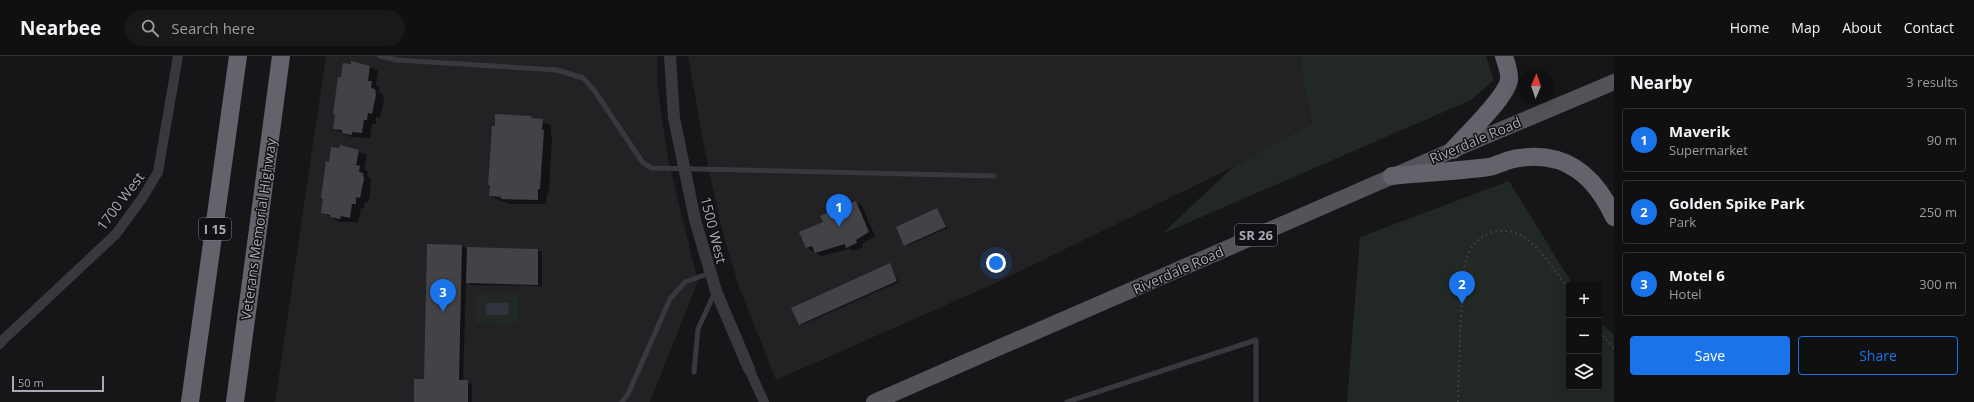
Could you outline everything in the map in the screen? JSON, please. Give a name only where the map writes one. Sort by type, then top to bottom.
[{"type":"highway","name":"I 15","points":[[190,402],[238,56]]},
{"type":"highway","name":"Veterans Memorial Highway","points":[[235,402],[281,56]]},
{"type":"highway","points":[[1453,150],[1499,99],[1506,88],[1509,74],[1504,56]]},
{"type":"highway","points":[[1392,176],[1492,166],[1525,157],[1549,158],[1568,164],[1588,178],[1600,191],[1614,217]]},
{"type":"main road","name":"Riverdale Road","points":[[874,402],[1392,176],[1614,82]]},
{"type":"street","name":"1700 West","points":[[0,344],[116,234],[143,197],[158,172],[178,56]]},
{"type":"street","name":"1500 West","points":[[670,56],[674,118],[684,168],[710,273],[716,291],[764,402]]},
{"type":"lane","points":[[380,56],[397,60],[557,70],[568,75],[583,78],[594,90],[643,163],[652,168],[661,170],[684,168],[994,176]]},
{"type":"lane","points":[[622,402],[628,394],[670,299],[685,282],[710,273]]},
{"type":"lane","points":[[694,372],[698,329],[716,291]]},
{"type":"lane","points":[[1067,402],[1256,340],[1256,402]]},
{"type":"path","points":[[1458,402],[1460,318],[1464,270],[1467,256],[1472,246],[1483,236],[1495,231],[1517,233],[1530,242],[1566,286]]},
{"type":"path","points":[[1602,335],[1614,348]]},
{"type":"shaded area","points":[[326,56],[657,56],[658,90],[668,159],[698,281],[650,402],[275,402]]},
{"type":"shaded area","points":[[688,56],[1300,56],[1305,93],[1312,123],[1233,167],[996,283],[776,380],[739,287],[723,234],[705,152]]},
{"type":"shaded area","points":[[1300,56],[1486,56],[1494,80],[1471,100],[1162,234],[1233,167],[1312,123],[1305,93]]},
{"type":"shaded area","points":[[1509,181],[1571,282],[1566,282],[1566,390],[1602,390],[1602,325],[1614,335],[1614,402],[1347,402],[1360,237]]},
{"type":"shaded area","points":[[476,294],[519,294],[518,324],[476,323]]},
{"type":"shaded area","points":[[486,303],[509,303],[508,315],[485,315]]},
{"type":"building","points":[[351,61],[370,66],[368,81],[372,81],[371,88],[375,89],[376,95],[372,114],[368,113],[367,120],[364,120],[362,133],[352,132],[352,135],[342,133],[342,130],[333,129],[335,114],[333,114],[338,77],[341,77],[343,63],[351,64]]},
{"type":"building","points":[[495,114],[532,116],[531,118],[543,119],[542,130],[544,130],[538,200],[501,199],[501,197],[489,196],[490,185],[488,185],[492,126],[495,126]]},
{"type":"building","points":[[340,145],[359,150],[356,165],[360,166],[359,172],[363,173],[364,179],[360,198],[356,197],[356,204],[352,204],[350,218],[341,216],[340,219],[321,213],[323,199],[321,198],[326,161],[329,162],[331,147],[339,148]]},
{"type":"building","points":[[856,201],[869,232],[856,240],[857,243],[846,248],[845,244],[815,253],[812,246],[806,248],[799,232],[823,222],[820,216]]},
{"type":"building","points":[[937,208],[946,227],[904,246],[896,227]]},
{"type":"building","points":[[427,244],[462,245],[459,380],[468,380],[468,402],[414,402],[414,379],[424,379]]},
{"type":"building","points":[[467,247],[538,249],[538,285],[466,283]]},
{"type":"building","points":[[890,263],[897,281],[799,325],[791,308]]},
{"type":"place","name":"Maverik","points":[[839,227]]},
{"type":"place","name":"Golden Spike Park","points":[[1462,304]]},
{"type":"place","name":"Motel 6","points":[[443,312]]}]
